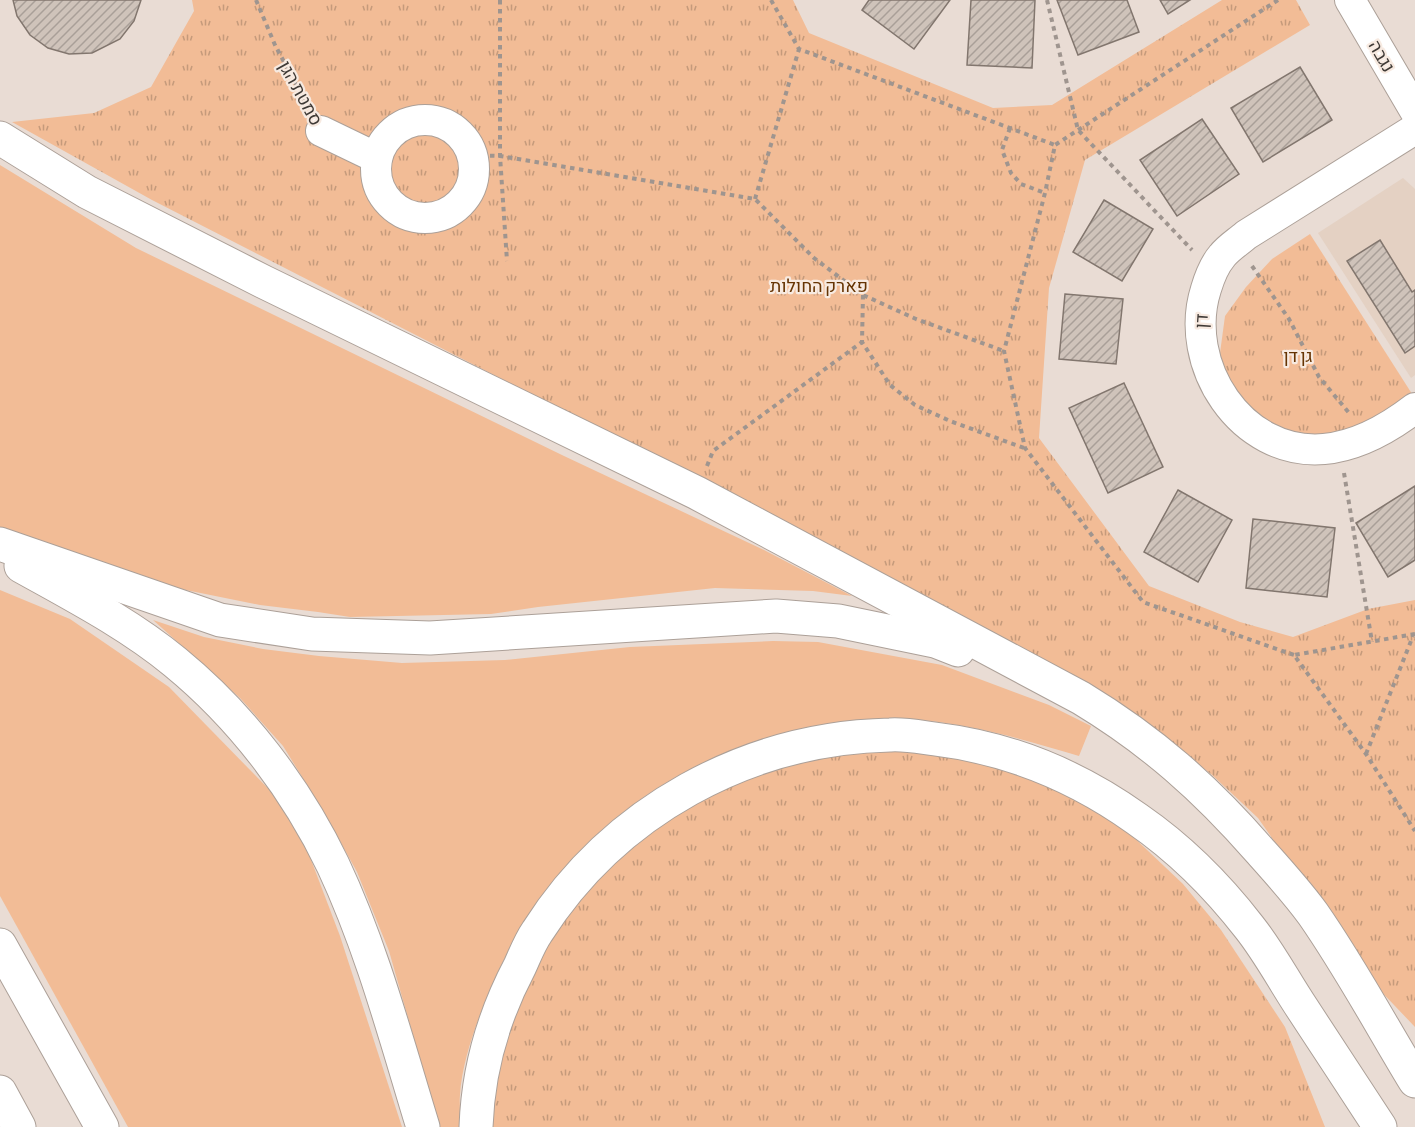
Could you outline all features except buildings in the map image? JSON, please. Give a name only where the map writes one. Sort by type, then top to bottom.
[{"type":"highway","points":[[0,138],[87,192],[264,282],[697,493],[1119,722],[1154,747],[1220,807],[1287,881],[1312,913],[1415,1081]]},
{"type":"highway","points":[[0,544],[220,620],[312,634],[430,638],[776,616],[838,621],[935,641],[1055,686]]},
{"type":"highway","points":[[0,555],[121,624],[174,661],[224,706],[266,756],[301,809],[332,864],[355,917],[378,981],[423,1127]]},
{"type":"highway","points":[[476,1127],[477,1096],[495,1020],[536,933],[581,874],[632,825],[663,803],[699,784],[770,754],[846,739],[891,735],[972,743],[1016,755],[1055,771],[1100,795],[1138,819],[1172,846],[1213,886],[1250,928],[1380,1127]]},
{"type":"highway","points":[[0,945],[102,1127]]},
{"type":"highway","points":[[1362,993],[1415,1053]]},
{"type":"highway","points":[[1310,1020],[1354,1127]]},
{"type":"highway","points":[[0,1092],[19,1127]]},
{"type":"street","name":"נגבה","points":[[1350,0],[1415,111]]},
{"type":"street","points":[[423,120],[439,122],[454,129],[486,155],[474,171],[471,187],[463,201],[450,212],[434,218],[418,219],[402,214],[389,204],[380,190],[375,174],[376,158],[383,143],[393,131],[408,123],[423,120]]},
{"type":"street","name":"דן","points":[[1415,129],[1246,235],[1221,257],[1203,299],[1200,338],[1206,364],[1227,403],[1257,432],[1280,444],[1316,449],[1339,446],[1390,427],[1415,408]]},
{"type":"street","name":"סמטת הגן","points":[[321,131],[376,158]]},
{"type":"path","name":"סמטת הגן","points":[[255,0],[275,45],[321,131]]},
{"type":"path","points":[[500,0],[486,155],[507,261]]},
{"type":"path","points":[[771,0],[799,49],[1055,144]]},
{"type":"path","points":[[1047,0],[1078,130],[1213,272]]},
{"type":"path","points":[[1278,0],[1055,144],[1045,193],[1004,351],[1025,448],[1143,602],[1294,655],[1414,634]]},
{"type":"path","points":[[755,199],[799,49]]},
{"type":"path","points":[[1010,128],[1002,150],[1011,173],[1021,184],[1045,193]]},
{"type":"path","points":[[486,155],[755,199],[814,258],[863,295],[916,319],[1004,351]]},
{"type":"path","points":[[1237,243],[1288,319],[1319,377],[1369,436]]},
{"type":"path","points":[[863,295],[862,342],[890,385],[915,405],[950,421],[1025,448]]},
{"type":"path","points":[[697,493],[713,451],[862,342]]},
{"type":"path","points":[[1339,446],[1372,642]]},
{"type":"path","points":[[1366,754],[1414,634]]},
{"type":"path","points":[[1294,655],[1366,754],[1415,831]]},
{"type":"shaded area","points":[[1403,178],[1415,189],[1415,375],[1411,378],[1318,233]]},
{"type":"green space","name":"פארק החולות","points":[[192,0],[793,0],[809,33],[993,108],[1052,105],[1222,0],[1296,0],[1310,25],[1085,160],[1049,288],[1039,438],[1149,586],[1240,622],[1293,637],[1368,609],[1415,600],[1415,1027],[1373,983],[1258,818],[1211,774],[1149,727],[900,583],[152,200],[12,122],[94,113],[151,87],[194,11]]},
{"type":"green space","points":[[0,165],[136,248],[564,456],[764,550],[852,596],[813,591],[715,588],[491,614],[350,617],[260,605],[161,585],[0,528]]},
{"type":"green space","name":"גן דן","points":[[1310,234],[1414,397],[1361,430],[1319,443],[1277,432],[1229,389],[1220,353],[1225,316],[1246,287],[1272,259]]},
{"type":"green space","points":[[0,590],[70,619],[169,687],[294,815],[340,936],[402,1127],[128,1127],[0,896]]},
{"type":"green space","points":[[153,620],[204,637],[263,649],[402,663],[505,660],[630,647],[773,641],[818,642],[942,665],[1049,705],[1091,726],[1079,756],[1000,734],[941,722],[893,718],[824,725],[762,740],[704,762],[651,792],[603,829],[560,873],[523,925],[493,983],[472,1038],[461,1081],[462,1127],[439,1127],[389,951],[357,872],[325,814],[283,746],[240,698]]},
{"type":"green space","points":[[903,736],[1070,793],[1126,830],[1183,884],[1221,930],[1285,1027],[1325,1127],[477,1127],[549,916],[728,770]]}]
